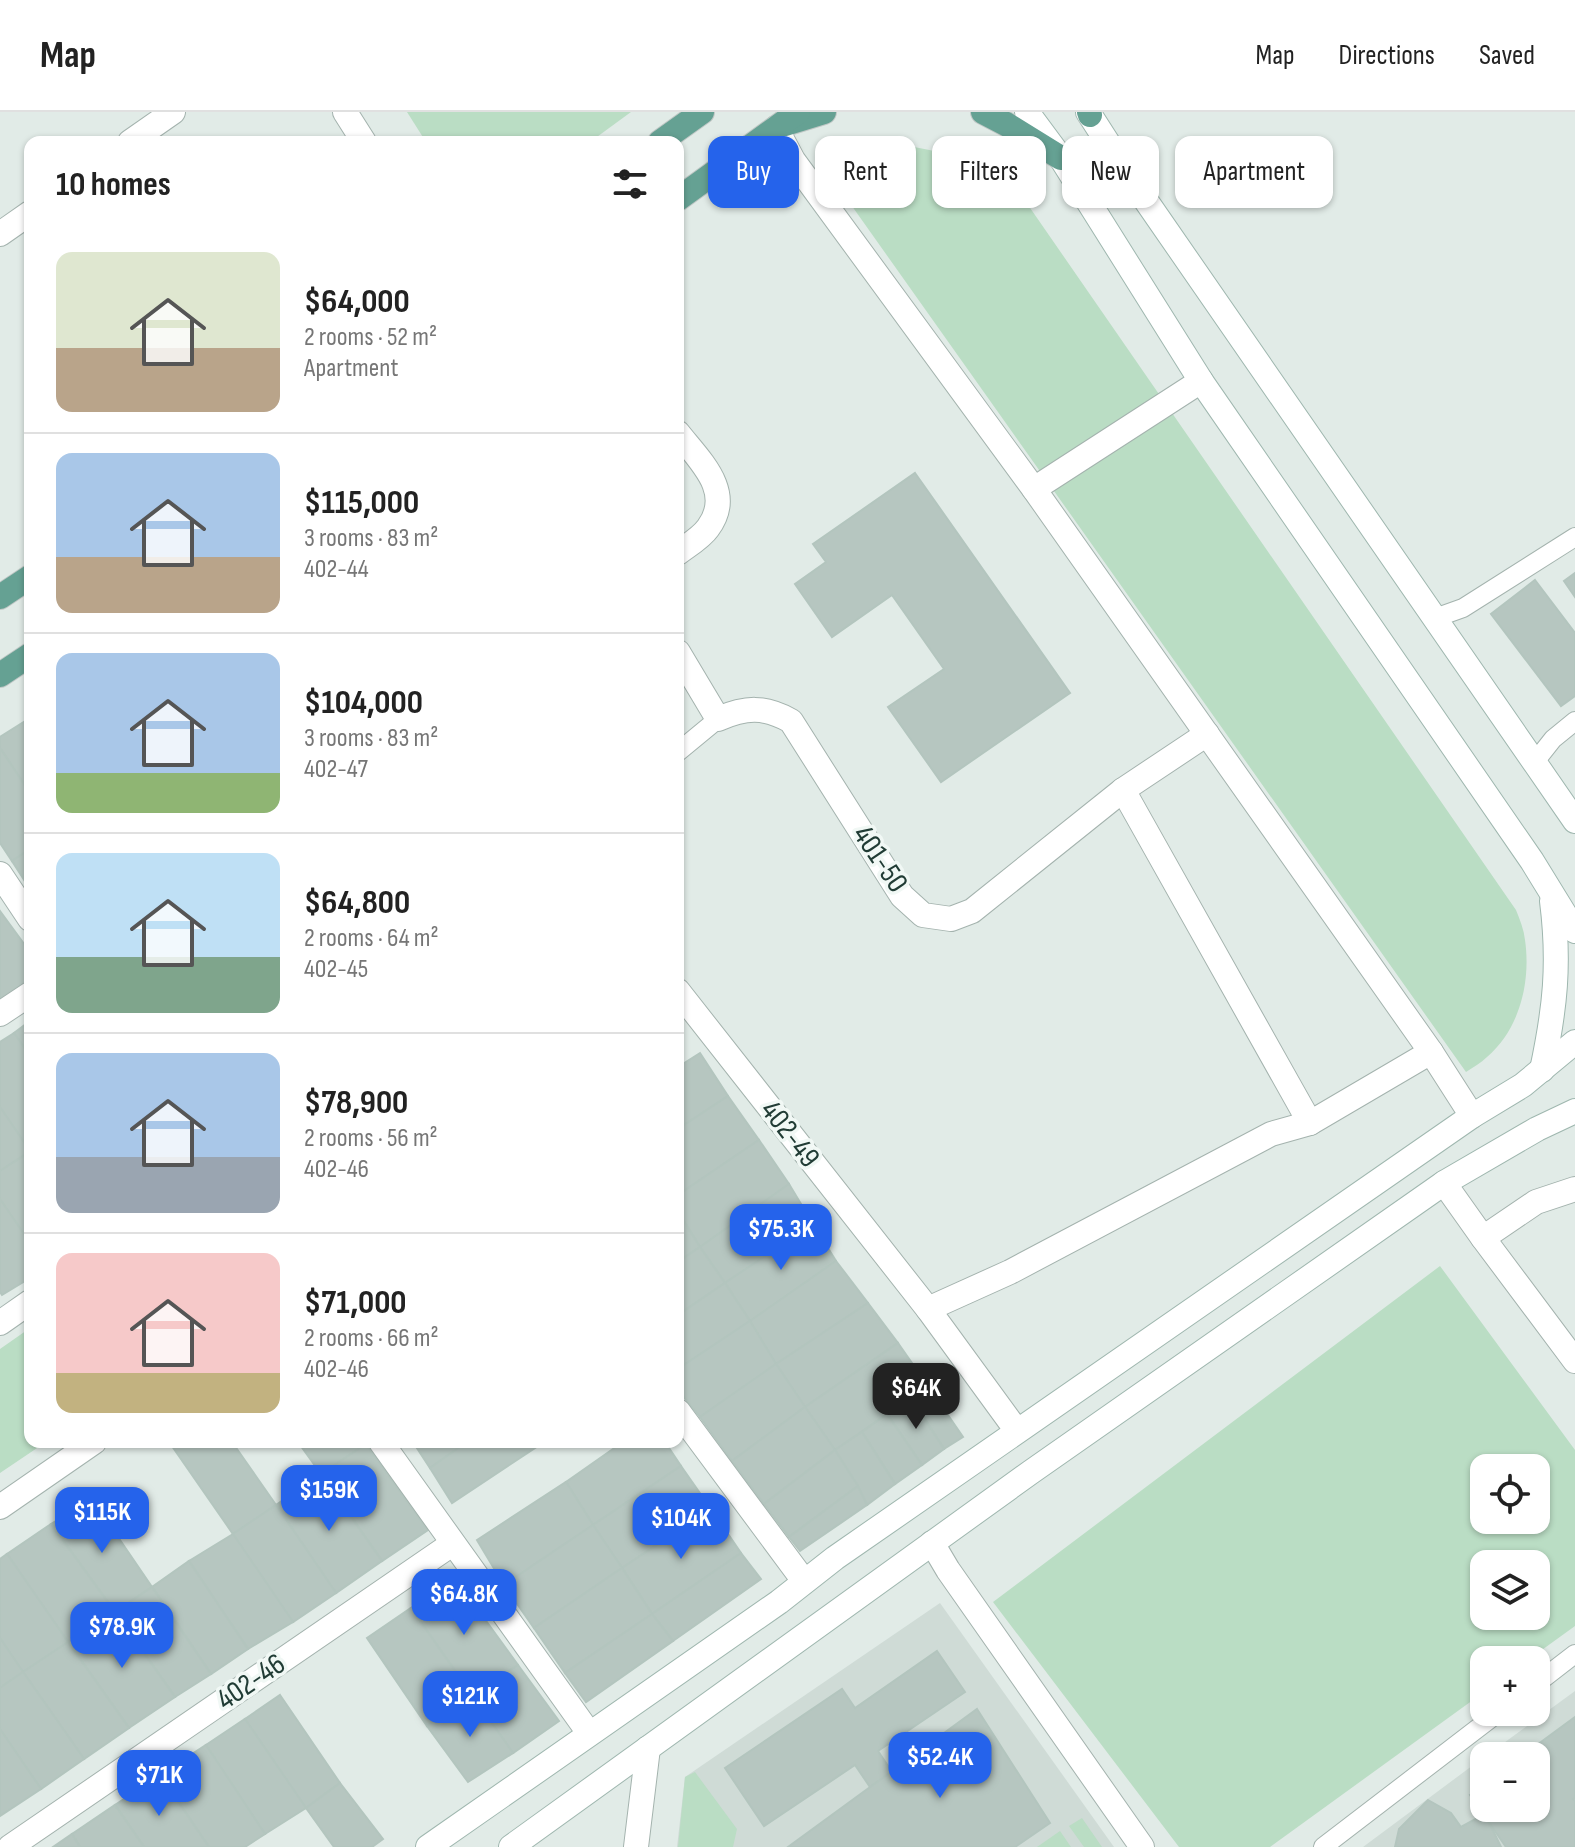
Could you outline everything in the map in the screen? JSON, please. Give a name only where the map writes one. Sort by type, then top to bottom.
[{"type":"main road","points":[[668,136],[702,112]]},
{"type":"main road","points":[[684,195],[798,112]]},
{"type":"main road","points":[[776,128],[824,112]]},
{"type":"main road","points":[[983,112],[1061,158]]},
{"type":"main road","points":[[0,597],[24,581]]},
{"type":"main road","points":[[0,675],[24,659]]},
{"type":"street","points":[[139,136],[173,112]]},
{"type":"street","points":[[345,112],[360,136]]},
{"type":"street","points":[[1027,112],[1061,158],[1201,381],[1551,891],[1575,931]]},
{"type":"street","points":[[1089,113],[1131,179],[1575,821]]},
{"type":"street","points":[[776,128],[793,160],[1034,489],[1431,1052],[1472,1116]]},
{"type":"street","points":[[0,234],[24,217]]},
{"type":"street","points":[[1034,489],[1201,381]]},
{"type":"street","points":[[684,441],[713,478],[718,496],[717,512],[707,530],[684,548]]},
{"type":"street","points":[[684,662],[718,719]]},
{"type":"street","name":"401-50","points":[[718,719],[750,709],[763,710],[791,721],[902,896],[923,915],[951,919],[972,911],[1123,790],[1207,734]]},
{"type":"street","points":[[1123,790],[1310,1123]]},
{"type":"street","points":[[0,874],[24,910]]},
{"type":"street","points":[[1542,1070],[1557,979],[1551,891]]},
{"type":"street","points":[[0,1014],[24,998]]},
{"type":"street","name":"402-49","points":[[684,999],[928,1309],[1017,1431]]},
{"type":"street","points":[[428,1847],[1017,1431],[1472,1116],[1523,1085],[1575,1042]]},
{"type":"street","points":[[928,1309],[1010,1272],[1271,1134],[1310,1123],[1431,1052]]},
{"type":"street","points":[[511,1847],[932,1543],[1444,1183],[1537,1129],[1575,1111]]},
{"type":"street","points":[[1444,1183],[1575,1361]]},
{"type":"street","points":[[1483,1238],[1536,1202],[1575,1189]]},
{"type":"street","points":[[0,1323],[24,1306]]},
{"type":"street","points":[[1147,1341],[1173,1374]]},
{"type":"street","points":[[684,1419],[804,1581]]},
{"type":"street","points":[[0,1507],[85,1448]]},
{"type":"street","points":[[385,1448],[589,1733]]},
{"type":"street","points":[[932,1543],[1142,1847]]},
{"type":"street","name":"402-46","points":[[10,1847],[452,1544]]},
{"type":"street","points":[[636,1847],[648,1748]]},
{"type":"lane","points":[[1435,618],[1463,608],[1575,537]]},
{"type":"lane","points":[[684,747],[718,719]]},
{"type":"lane","points":[[1534,763],[1553,739],[1575,721]]},
{"type":"lane","points":[[1550,1673],[1575,1654]]},
{"type":"lane","points":[[1323,1847],[1481,1726]]},
{"type":"shaded area","points":[[940,1603],[1114,1847],[677,1847],[685,1777]]},
{"type":"shaded area","points":[[1575,1691],[1575,1847],[1363,1847],[1470,1767],[1470,1822],[1550,1822],[1550,1742],[1505,1742],[1527,1726],[1550,1726],[1550,1709]]},
{"type":"green space","points":[[407,112],[631,112],[598,136],[422,136]]},
{"type":"green space","points":[[916,147],[932,151],[932,208],[1030,208],[1516,910],[1524,932],[1526,956],[1521,1003],[1508,1033],[1498,1046],[1466,1072],[853,208],[916,208]]},
{"type":"green space","points":[[1440,1266],[1575,1450],[1575,1626],[1547,1646],[1470,1646],[1470,1702],[1270,1847],[1179,1847],[993,1602]]},
{"type":"green space","points":[[24,1332],[24,1448],[37,1448],[0,1473],[0,1349]]},
{"type":"green space","points":[[695,1772],[737,1829],[733,1847],[678,1847],[685,1777]]},
{"type":"green space","points":[[1082,1818],[1102,1847],[1084,1847],[1069,1826]]},
{"type":"green space","points":[[1060,1831],[1071,1847],[1037,1847]]},
{"type":"building","points":[[915,473],[1070,693],[941,782],[888,707],[944,669],[892,595],[832,637],[795,584],[826,562],[813,544]]},
{"type":"building","points":[[1575,573],[1575,597],[1564,581]]},
{"type":"building","points":[[1535,580],[1575,633],[1575,696],[1561,706],[1491,614]]},
{"type":"building","points":[[24,722],[24,784],[0,748],[0,737]]},
{"type":"building","points":[[0,748],[24,784],[24,853],[12,861],[0,843]]},
{"type":"building","points":[[24,853],[24,880],[12,861]]},
{"type":"building","points":[[0,911],[24,944],[24,983],[0,999]]},
{"type":"building","points":[[24,1026],[24,1047],[14,1033]]},
{"type":"building","points":[[14,1033],[24,1047],[24,1142],[0,1107],[0,1042]]},
{"type":"building","points":[[700,1053],[728,1096],[684,1125],[684,1063]]},
{"type":"building","points":[[728,1096],[759,1140],[684,1191],[684,1125]]},
{"type":"building","points":[[0,1107],[24,1142],[24,1155],[0,1171]]},
{"type":"building","points":[[759,1140],[789,1184],[700,1247],[684,1222],[684,1191]]},
{"type":"building","points":[[24,1156],[24,1234],[0,1199],[0,1171]]},
{"type":"building","points":[[789,1184],[813,1224],[725,1283],[700,1247]]},
{"type":"building","points":[[0,1199],[24,1234],[24,1282],[2,1295]]},
{"type":"building","points":[[684,1222],[700,1247],[684,1258]]},
{"type":"building","points":[[813,1224],[836,1261],[750,1321],[725,1283]]},
{"type":"building","points":[[700,1247],[725,1283],[684,1311],[684,1258]]},
{"type":"building","points":[[836,1261],[868,1303],[776,1364],[750,1321]]},
{"type":"building","points":[[725,1283],[750,1321],[684,1365],[684,1311]]},
{"type":"building","points":[[868,1303],[898,1343],[805,1407],[776,1364]]},
{"type":"building","points":[[750,1321],[776,1364],[700,1417],[684,1397],[684,1365]]},
{"type":"building","points":[[898,1343],[928,1386],[835,1450],[805,1407]]},
{"type":"building","points":[[776,1364],[805,1407],[732,1461],[700,1417]]},
{"type":"building","points":[[928,1386],[963,1437],[944,1449],[911,1398]]},
{"type":"building","points":[[911,1398],[944,1449],[922,1465],[887,1414]]},
{"type":"building","points":[[805,1407],[835,1450],[764,1504],[732,1461]]},
{"type":"building","points":[[887,1414],[922,1465],[895,1484],[862,1432]]},
{"type":"building","points":[[862,1432],[895,1484],[867,1505],[835,1450]]},
{"type":"building","points":[[173,1448],[236,1448],[276,1505],[233,1534]]},
{"type":"building","points":[[302,1448],[360,1448],[321,1474]]},
{"type":"building","points":[[360,1448],[369,1448],[428,1530],[382,1561],[321,1474]]},
{"type":"building","points":[[417,1448],[458,1448],[430,1468]]},
{"type":"building","points":[[458,1448],[535,1448],[452,1503],[430,1468]]},
{"type":"building","points":[[614,1448],[669,1448],[681,1466],[593,1525],[566,1482]]},
{"type":"building","points":[[835,1450],[858,1486],[789,1537],[764,1504]]},
{"type":"building","points":[[681,1466],[711,1509],[622,1568],[593,1525]]},
{"type":"building","points":[[321,1474],[382,1561],[336,1593],[276,1505]]},
{"type":"building","points":[[566,1482],[593,1525],[504,1585],[477,1540]]},
{"type":"building","points":[[858,1486],[867,1505],[800,1551],[789,1537]]},
{"type":"building","points":[[92,1499],[152,1587],[115,1612],[51,1524]]},
{"type":"building","points":[[276,1505],[336,1593],[293,1622],[233,1534]]},
{"type":"building","points":[[711,1509],[741,1553],[652,1614],[622,1568]]},
{"type":"building","points":[[51,1524],[115,1612],[68,1642],[7,1554]]},
{"type":"building","points":[[593,1525],[622,1568],[534,1628],[504,1585]]},
{"type":"building","points":[[233,1534],[293,1622],[248,1649],[189,1561]]},
{"type":"building","points":[[741,1553],[761,1579],[673,1641],[652,1614]]},
{"type":"building","points":[[7,1554],[68,1642],[23,1672],[0,1638],[0,1559]]},
{"type":"building","points":[[189,1561],[248,1649],[211,1674],[152,1587]]},
{"type":"building","points":[[622,1568],[652,1614],[565,1673],[534,1628]]},
{"type":"building","points":[[455,1578],[518,1665],[472,1695],[411,1608]]},
{"type":"building","points":[[152,1587],[211,1674],[175,1697],[115,1612]]},
{"type":"building","points":[[411,1608],[472,1695],[427,1726],[367,1638]]},
{"type":"building","points":[[115,1612],[175,1697],[129,1728],[68,1642]]},
{"type":"building","points":[[652,1614],[673,1641],[586,1702],[565,1673]]},
{"type":"building","points":[[0,1638],[23,1672],[0,1688]]},
{"type":"building","points":[[68,1642],[129,1728],[84,1759],[23,1672]]},
{"type":"building","points":[[937,1651],[965,1692],[878,1751],[892,1772],[870,1787],[855,1765],[764,1826],[725,1768],[842,1689],[855,1708]]},
{"type":"building","points":[[518,1665],[559,1721],[513,1753],[472,1695]]},
{"type":"building","points":[[23,1672],[84,1759],[41,1789],[0,1729],[0,1688]]},
{"type":"building","points":[[280,1695],[340,1783],[306,1808],[245,1719]]},
{"type":"building","points":[[472,1695],[513,1753],[468,1782],[427,1726]]},
{"type":"building","points":[[977,1709],[1050,1823],[1015,1847],[788,1847]]},
{"type":"building","points":[[1575,1717],[1575,1847],[1506,1847],[1489,1822],[1550,1822],[1550,1742],[1541,1742]]},
{"type":"building","points":[[245,1719],[306,1808],[265,1834],[206,1745]]},
{"type":"building","points":[[0,1729],[41,1789],[0,1816]]},
{"type":"building","points":[[206,1745],[265,1834],[245,1847],[209,1847],[160,1775]]},
{"type":"building","points":[[160,1775],[209,1847],[144,1847],[115,1805]]},
{"type":"building","points":[[340,1783],[383,1839],[372,1847],[334,1847],[306,1808]]},
{"type":"building","points":[[1428,1800],[1451,1813],[1461,1827],[1470,1822],[1489,1822],[1501,1847],[1395,1847],[1399,1829]]},
{"type":"building","points":[[115,1805],[144,1847],[80,1847],[72,1834]]},
{"type":"building","points":[[72,1834],[80,1847],[53,1847]]}]
